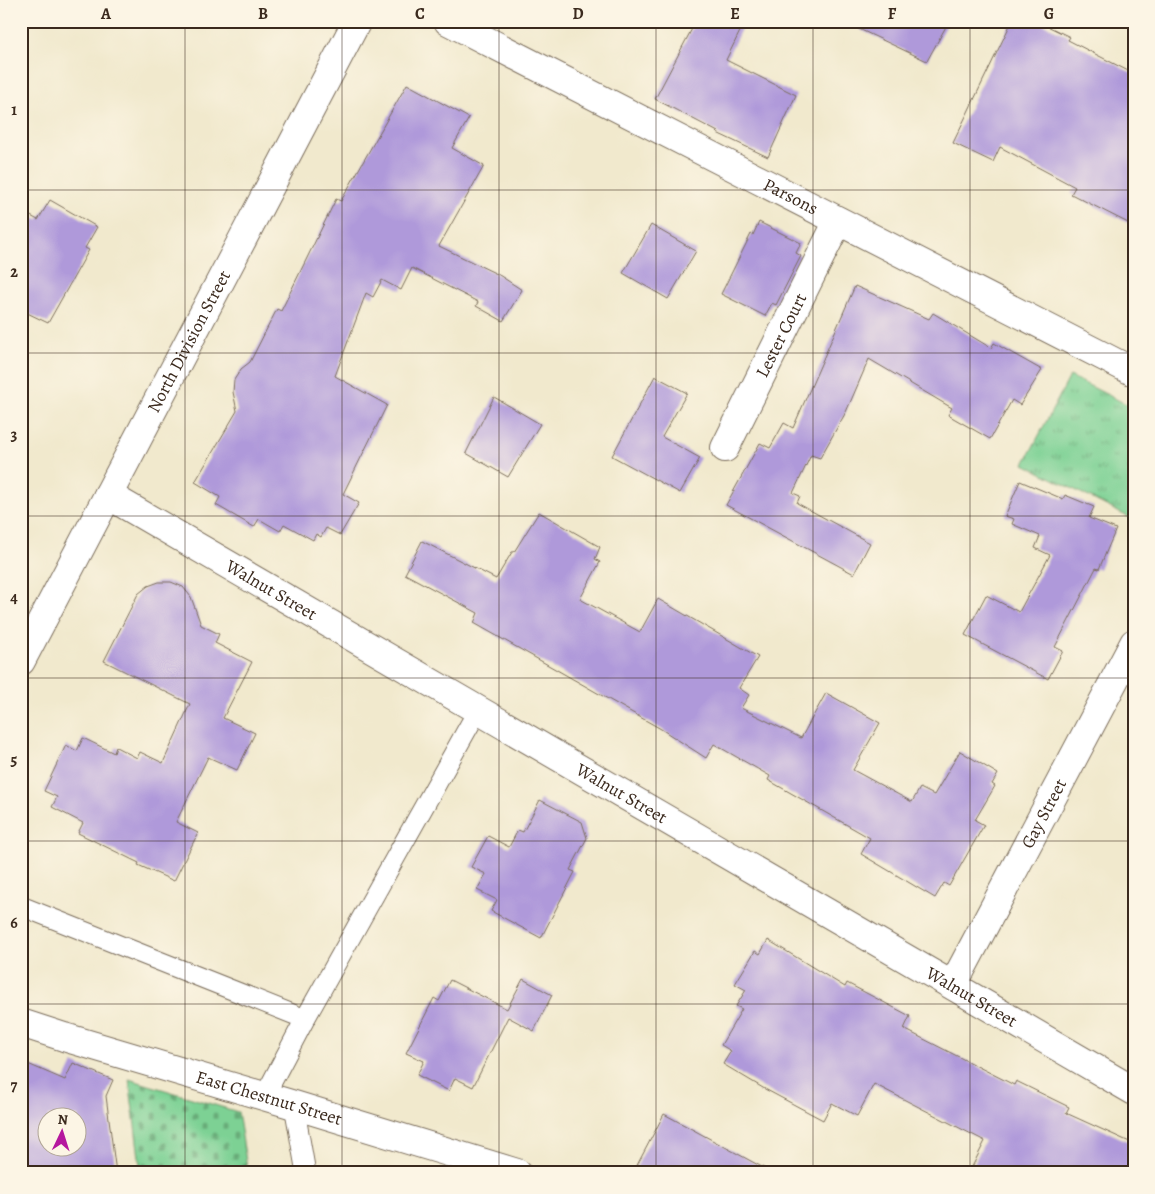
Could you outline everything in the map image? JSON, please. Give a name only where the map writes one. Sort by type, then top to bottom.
[{"type":"street","name":"North Division Street","points":[[21,661],[357,21]]},
{"type":"street","name":"Parsons","points":[[448,21],[1134,372]]},
{"type":"street","name":"Lester Court","points":[[725,448],[838,221]]},
{"type":"street","name":"Walnut Street","points":[[108,495],[1134,1091]]},
{"type":"street","name":"Gay Street","points":[[953,985],[1134,643]]},
{"type":"street","name":"East Chestnut Street","points":[[21,1023],[517,1173]]},
{"type":"lane","points":[[264,1097],[305,1019],[478,710]]},
{"type":"lane","points":[[21,906],[305,1019]]},
{"type":"lane","points":[[294,1105],[306,1173]]},
{"type":"green space","points":[[1070,376],[1134,408],[1134,520],[1024,464]]},
{"type":"green space","points":[[129,1079],[238,1112],[248,1173],[141,1173]]},
{"type":"building","points":[[696,21],[745,21],[726,60],[796,95],[768,157],[717,133],[655,99]]},
{"type":"building","points":[[842,21],[949,21],[927,61]]},
{"type":"building","points":[[1012,21],[1037,21],[1070,37],[1068,40],[1134,74],[1134,226],[1071,194],[1075,187],[1000,147],[993,162],[953,143]]},
{"type":"building","points":[[407,84],[469,118],[452,148],[484,166],[439,246],[499,275],[522,290],[503,321],[476,306],[478,302],[412,268],[401,290],[382,280],[373,297],[366,293],[335,376],[387,405],[343,494],[359,503],[340,535],[326,528],[321,537],[316,534],[313,540],[284,524],[280,531],[259,519],[254,527],[216,505],[220,497],[195,482],[237,411],[233,392],[234,380],[241,369],[250,362],[277,309],[281,311],[336,199],[341,201]]},
{"type":"building","points":[[50,200],[97,227],[85,248],[89,250],[48,323],[21,310],[21,211],[38,220]]},
{"type":"building","points":[[759,222],[801,243],[796,253],[801,256],[776,305],[772,303],[765,316],[721,294]]},
{"type":"building","points":[[651,225],[696,251],[668,299],[623,273]]},
{"type":"building","points":[[855,286],[929,319],[933,313],[991,348],[994,343],[1042,370],[1020,405],[1012,400],[990,439],[948,415],[952,408],[869,359],[846,412],[820,458],[811,455],[793,493],[800,496],[797,503],[870,543],[854,574],[726,505],[760,443],[770,448],[784,423],[793,428]]},
{"type":"building","points":[[655,376],[687,393],[662,437],[700,458],[680,493],[612,456]]},
{"type":"building","points":[[494,397],[540,424],[508,477],[466,453]]},
{"type":"building","points":[[1020,481],[1063,499],[1065,495],[1094,507],[1089,518],[1116,529],[1099,569],[1096,568],[1055,647],[1063,651],[1048,679],[965,635],[986,595],[1019,612],[1050,555],[1035,548],[1040,536],[1012,524],[1014,519],[1005,516]]},
{"type":"building","points":[[539,512],[600,547],[595,559],[600,562],[580,599],[640,632],[658,599],[758,657],[739,688],[749,695],[741,708],[801,738],[826,693],[880,723],[853,770],[912,802],[920,788],[934,795],[960,751],[998,774],[992,784],[995,786],[975,820],[984,825],[949,886],[944,883],[935,898],[861,854],[870,838],[768,780],[770,776],[714,744],[706,758],[661,729],[474,623],[478,613],[405,574],[422,541],[496,579]]},
{"type":"building","points":[[159,582],[171,582],[183,587],[191,597],[201,625],[219,634],[215,643],[252,662],[223,718],[255,733],[237,770],[208,757],[176,822],[198,833],[174,881],[138,865],[139,863],[78,833],[83,823],[52,807],[57,797],[44,791],[66,745],[77,751],[83,738],[114,753],[116,747],[137,758],[140,752],[163,763],[190,704],[104,661],[138,594],[148,586]]},
{"type":"building","points":[[540,800],[582,822],[587,838],[570,870],[575,872],[541,938],[491,911],[497,900],[477,890],[486,874],[471,867],[488,836],[509,847],[518,830],[523,832]]},
{"type":"building","points":[[768,940],[845,987],[847,983],[910,1016],[904,1029],[1014,1085],[1016,1081],[1069,1107],[1066,1113],[1134,1144],[1134,1173],[969,1173],[985,1141],[874,1084],[857,1116],[832,1103],[823,1120],[723,1064],[731,1051],[721,1045],[742,1009],[736,1006],[746,990],[735,984],[755,951],[760,954]]},
{"type":"building","points":[[523,979],[552,995],[534,1031],[508,1017],[473,1087],[455,1078],[449,1091],[417,1075],[424,1061],[406,1053],[434,998],[439,1001],[450,980],[507,1009]]},
{"type":"building","points":[[21,1061],[65,1080],[73,1063],[113,1080],[106,1096],[116,1173],[21,1173]]},
{"type":"building","points":[[664,1114],[773,1173],[633,1173]]}]
